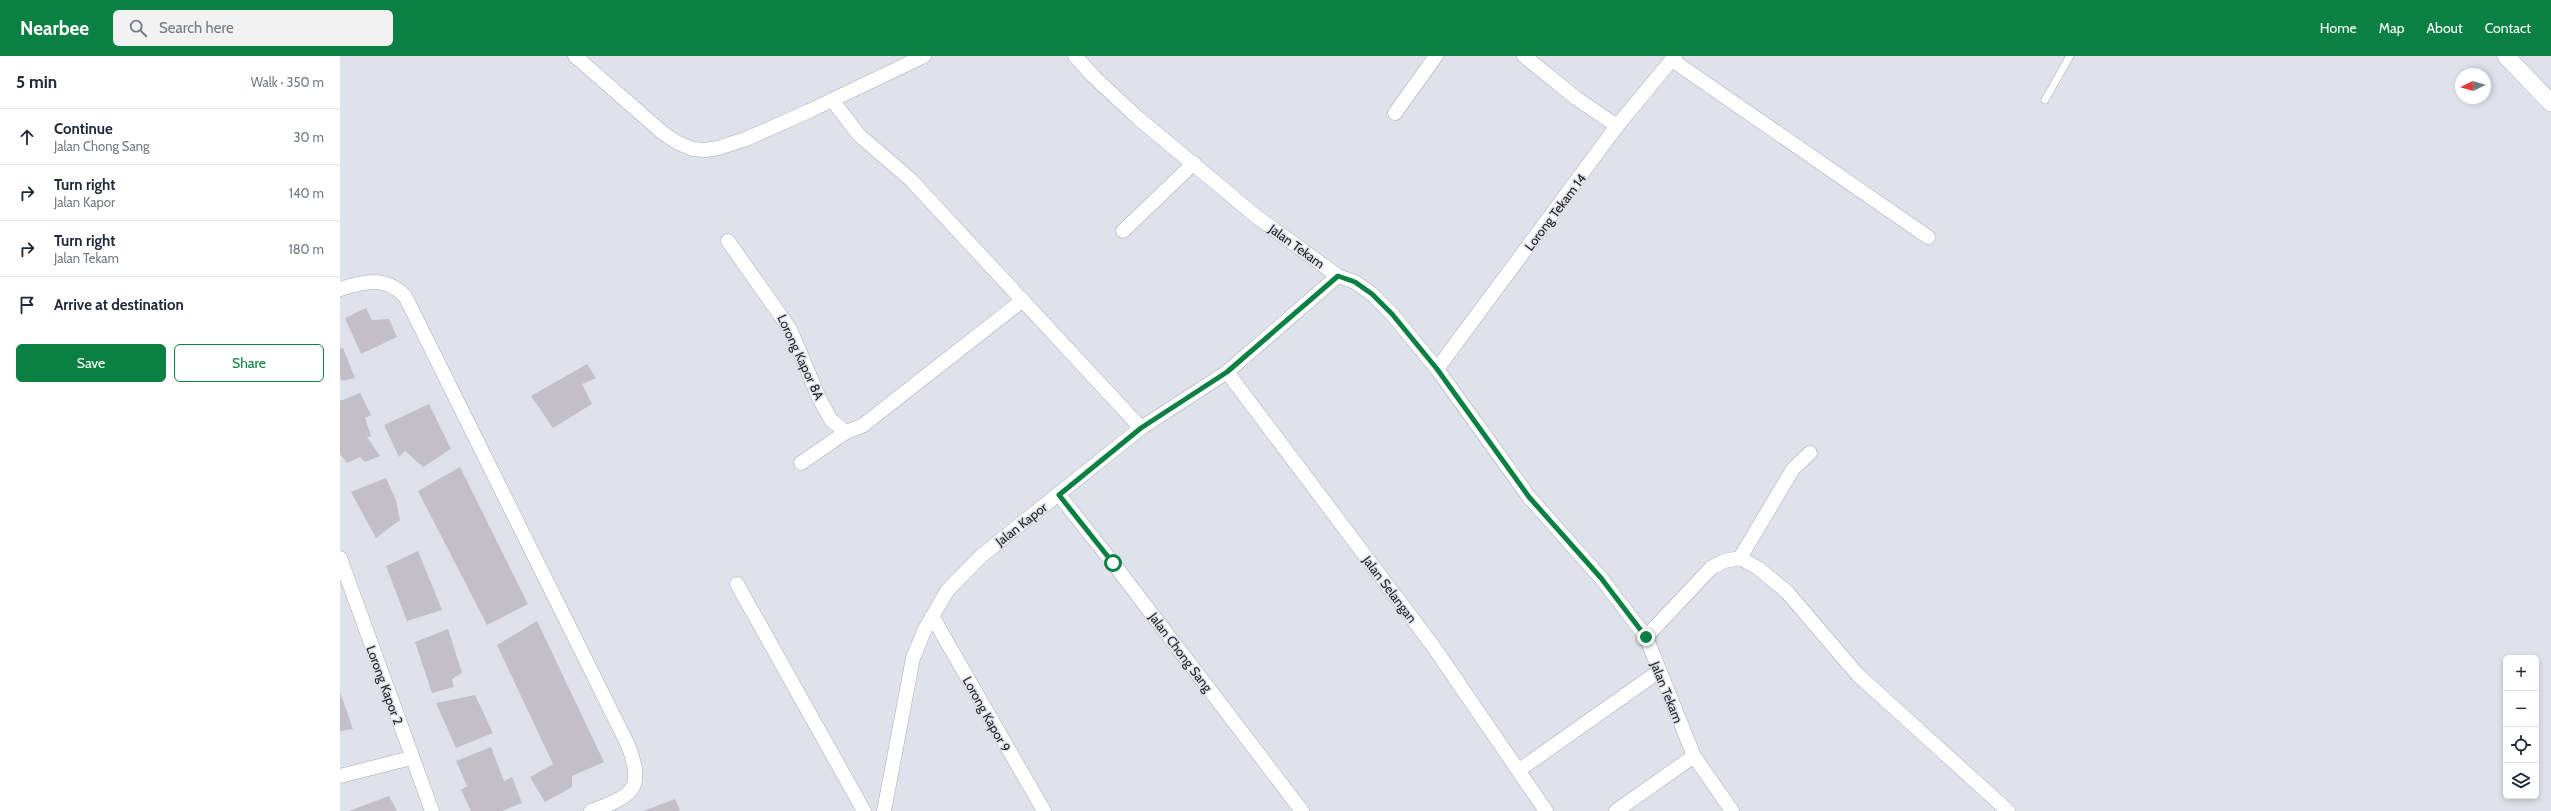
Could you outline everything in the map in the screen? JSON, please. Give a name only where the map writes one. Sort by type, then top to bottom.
[{"type":"street","points":[[575,56],[663,133],[678,143],[705,150],[718,148],[746,139],[924,56]]},
{"type":"street","name":"Jalan Tekam","points":[[1075,56],[1094,78],[1138,118],[1194,163],[1257,217],[1338,276],[1355,282],[1372,294],[1437,369],[1529,497],[1601,578],[1646,637],[1658,672],[1694,756],[1732,811]]},
{"type":"street","points":[[1395,113],[1436,56]]},
{"type":"street","points":[[1524,56],[1576,98],[1617,126]]},
{"type":"street","points":[[2506,56],[2551,103]]},
{"type":"street","points":[[1674,58],[1928,237]]},
{"type":"street","name":"Lorong Tekam 14","points":[[1437,369],[1617,126],[1674,58]]},
{"type":"street","points":[[832,100],[859,136],[910,179],[1141,428]]},
{"type":"street","points":[[1123,231],[1194,163]]},
{"type":"street","name":"Lorong Kapor 8A","points":[[728,241],[790,329],[819,398],[831,420],[846,432]]},
{"type":"street","name":"Jalan Kapor","points":[[884,811],[914,658],[932,616],[947,592],[980,557],[1141,428],[1227,372],[1338,276]]},
{"type":"street","points":[[340,289],[355,285],[383,282],[396,287],[405,296],[628,745],[636,765],[636,785],[621,798],[591,811]]},
{"type":"street","points":[[801,463],[846,432],[862,426],[1023,300]]},
{"type":"street","name":"Jalan Selangan","points":[[1227,372],[1433,646],[1546,811]]},
{"type":"street","points":[[1740,558],[1793,469],[1810,453]]},
{"type":"street","name":"Jalan Chong Sang","points":[[1059,495],[1113,563],[1302,811]]},
{"type":"street","name":"Lorong Kapor 2","points":[[340,558],[411,758],[432,811]]},
{"type":"street","points":[[1646,637],[1710,568],[1724,561],[1740,558],[1758,568],[1787,592],[1858,675],[2008,811]]},
{"type":"street","points":[[737,584],[864,811]]},
{"type":"street","name":"Lorong Kapor 9","points":[[932,616],[1044,811]]},
{"type":"street","points":[[1519,770],[1658,672]]},
{"type":"street","points":[[1616,811],[1694,756]]},
{"type":"street","points":[[340,776],[411,758]]},
{"type":"lane","points":[[2045,100],[2070,56]]},
{"type":"building","points":[[366,308],[372,320],[389,319],[397,337],[361,354],[345,318]]},
{"type":"building","points":[[343,348],[355,378],[342,381],[340,377],[340,349]]},
{"type":"building","points":[[587,364],[596,378],[582,384],[592,404],[553,428],[531,396]]},
{"type":"building","points":[[360,393],[371,415],[365,418],[371,436],[367,437],[380,456],[365,462],[360,457],[347,463],[340,454],[340,401]]},
{"type":"building","points":[[429,404],[451,449],[423,467],[405,451],[399,457],[384,425]]},
{"type":"building","points":[[460,467],[528,604],[487,625],[418,491]]},
{"type":"building","points":[[386,478],[396,500],[400,520],[376,538],[351,492]]},
{"type":"building","points":[[418,551],[442,610],[407,621],[386,566]]},
{"type":"building","points":[[537,621],[604,762],[572,776],[572,787],[545,802],[530,777],[553,764],[497,645]]},
{"type":"building","points":[[448,629],[462,673],[452,679],[454,687],[432,693],[415,642]]},
{"type":"building","points":[[340,692],[353,729],[340,731]]},
{"type":"building","points":[[475,695],[493,733],[456,748],[436,703]]},
{"type":"building","points":[[491,747],[504,781],[512,777],[522,803],[502,811],[471,811],[461,790],[467,786],[456,761]]},
{"type":"building","points":[[389,796],[397,811],[349,811]]},
{"type":"building","points":[[675,799],[680,811],[643,811]]},
{"type":"route","points":[[1113,563],[1059,495],[1141,428],[1227,372],[1338,276],[1355,282],[1372,294],[1392,314],[1437,369],[1460,405],[1529,497],[1601,578],[1646,637]]}]
